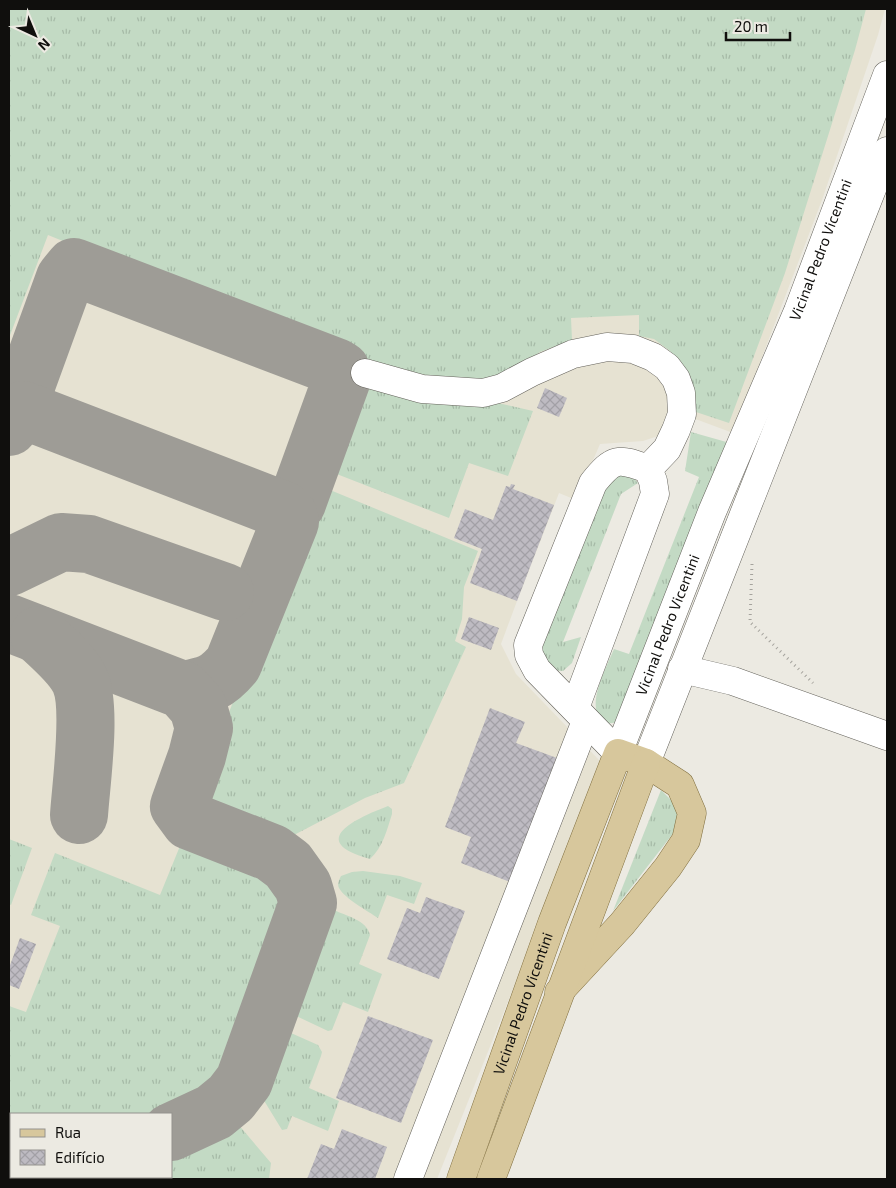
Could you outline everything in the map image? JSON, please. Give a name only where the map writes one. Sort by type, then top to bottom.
[{"type":"main road","points":[[559,992],[622,924],[668,867],[686,840],[692,813],[680,784],[646,763],[618,753]]},
{"type":"main road","name":"Vicinal Pedro Vicentini","points":[[461,1179],[552,923],[618,753]]},
{"type":"main road","name":"Vicinal Pedro Vicentini","points":[[490,1179],[646,763]]},
{"type":"street","name":"Vicinal Pedro Vicentini","points":[[618,753],[712,512],[798,311],[887,75]]},
{"type":"street","name":"Vicinal Pedro Vicentini","points":[[646,763],[887,151]]},
{"type":"street","points":[[364,372],[422,389],[483,393],[502,388],[573,354],[607,347],[633,348],[653,357],[667,367],[676,379],[681,393],[682,414],[676,430],[667,449],[648,469]]},
{"type":"street","points":[[408,1179],[580,714],[655,494],[653,481],[648,469],[628,462],[616,462],[605,468],[593,483],[528,645],[529,655],[537,670],[580,714],[618,753]]},
{"type":"street","points":[[682,669],[733,681],[887,736]]},
{"type":"path","points":[[752,563],[750,622],[818,688]]},
{"type":"shaded area","points":[[9,9],[885,9],[822,200],[733,433],[674,411],[658,436],[643,441],[600,444],[576,500],[559,493],[517,601],[501,644],[516,674],[599,760],[599,774],[437,1179],[9,1179]]},
{"type":"green space","points":[[9,9],[866,9],[855,50],[785,273],[729,423],[690,410],[686,373],[670,351],[654,339],[639,336],[639,315],[571,318],[572,340],[540,352],[517,368],[472,384],[364,363],[48,235],[9,338]]},
{"type":"green space","points":[[359,380],[498,403],[533,411],[508,476],[469,463],[449,518],[324,469]]},
{"type":"green space","points":[[691,432],[730,443],[620,721],[606,723],[597,714],[596,705],[596,696],[603,675],[614,649],[629,654],[699,477],[685,471]]},
{"type":"green space","points":[[615,474],[630,474],[638,483],[621,494],[563,642],[581,637],[572,663],[563,671],[552,670],[542,656],[542,646],[607,482]]},
{"type":"green space","points":[[318,485],[478,551],[464,587],[462,619],[455,641],[466,647],[404,783],[365,798],[294,835],[282,836],[266,832],[195,799]]},
{"type":"green space","points":[[661,790],[678,807],[678,827],[613,911]]},
{"type":"green space","points":[[388,806],[392,809],[392,814],[386,832],[381,844],[370,859],[351,852],[341,845],[339,837],[343,830],[363,817]]},
{"type":"green space","points":[[9,839],[32,848],[11,905],[9,904]]},
{"type":"green space","points":[[180,846],[227,853],[253,861],[271,874],[284,892],[289,913],[289,924],[234,1072],[214,1095],[172,1119],[172,1113],[10,1113],[10,1178],[44,1178],[9,1179],[9,1006],[26,1012],[60,926],[31,915],[55,853],[160,895]]},
{"type":"green space","points":[[363,871],[400,876],[422,883],[414,904],[387,895],[378,918],[346,896],[338,885],[341,876]]},
{"type":"green space","points":[[334,910],[360,922],[368,930],[370,935],[359,964],[382,974],[368,1012],[343,1002],[332,1030],[328,1031],[292,1014],[289,1003],[320,918]]},
{"type":"green space","points":[[282,1029],[318,1045],[322,1052],[309,1088],[339,1101],[328,1131],[292,1116],[287,1129],[282,1130],[260,1094],[258,1084],[277,1033]]},
{"type":"green space","points":[[232,1117],[271,1163],[269,1179],[107,1179],[172,1178],[172,1147]]},
{"type":"building","points":[[545,388],[567,398],[559,417],[537,408]]},
{"type":"building","points":[[511,484],[515,485],[513,489],[554,505],[517,601],[470,583],[482,549],[454,538],[465,509],[493,520],[506,486],[510,487]]},
{"type":"building","points":[[469,617],[499,628],[491,650],[461,639]]},
{"type":"building","points":[[490,708],[525,722],[516,743],[557,758],[510,882],[461,863],[471,837],[445,827]]},
{"type":"building","points":[[426,897],[465,911],[439,979],[387,959],[407,908],[420,913]]},
{"type":"building","points":[[20,938],[36,944],[19,989],[9,985],[9,968]]},
{"type":"building","points":[[368,1016],[433,1040],[401,1123],[336,1098]]},
{"type":"building","points":[[342,1129],[387,1147],[375,1179],[307,1179],[321,1144],[334,1149]]},
{"type":"taxiway","points":[[23,410],[20,404],[21,399],[65,278],[74,267],[336,367],[341,370],[343,376],[297,503],[292,508],[283,510]]},
{"type":"taxiway","points":[[9,427],[14,417],[23,410],[283,510],[289,516],[290,522],[233,664],[222,676],[211,683],[183,690]]},
{"type":"taxiway","points":[[9,567],[61,542],[89,544],[225,592]]},
{"type":"taxiway","points":[[9,623],[183,690],[198,707],[204,728],[197,756],[179,806],[190,821],[272,853],[288,865],[303,886],[308,903],[244,1081],[231,1098],[214,1112],[172,1132]]},
{"type":"taxiway","points":[[39,635],[62,656],[77,675],[83,693],[85,727],[79,815]]}]
